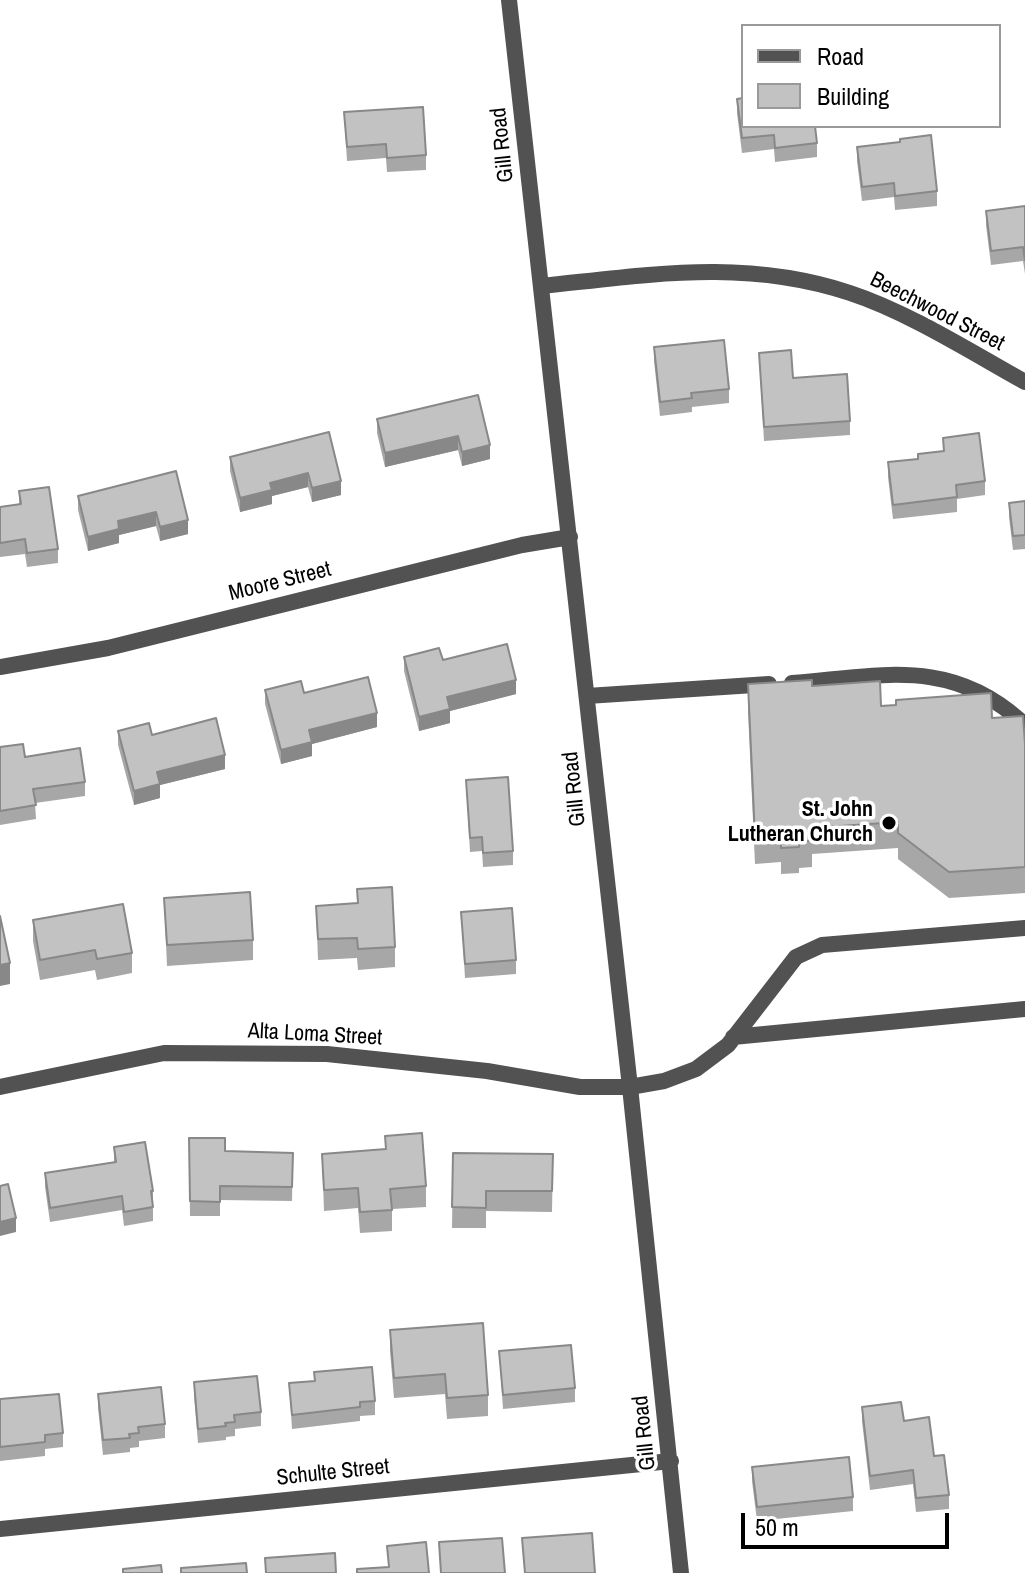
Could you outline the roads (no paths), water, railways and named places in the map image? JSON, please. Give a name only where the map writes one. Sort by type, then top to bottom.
[{"type":"street","name":"Gill Road","points":[[509,0],[681,1573]]},
{"type":"street","name":"Beechwood Street","points":[[541,286],[691,271],[737,271],[793,277],[852,293],[1025,382]]},
{"type":"street","name":"Moore Street","points":[[0,667],[108,648],[522,545],[570,537]]},
{"type":"street","points":[[587,696],[920,674],[951,680],[987,695],[1025,725]]},
{"type":"street","name":"Alta Loma Street","points":[[0,1087],[164,1053],[327,1054],[487,1071],[580,1087],[630,1087],[664,1081],[696,1069],[728,1045],[796,957],[822,945],[1025,928]]},
{"type":"street","points":[[733,1037],[1025,1009]]},
{"type":"street","name":"Schulte Street","points":[[0,1529],[671,1461]]},
{"type":"place","name":"St. John Lutheran Church","points":[[889,823]]}]
